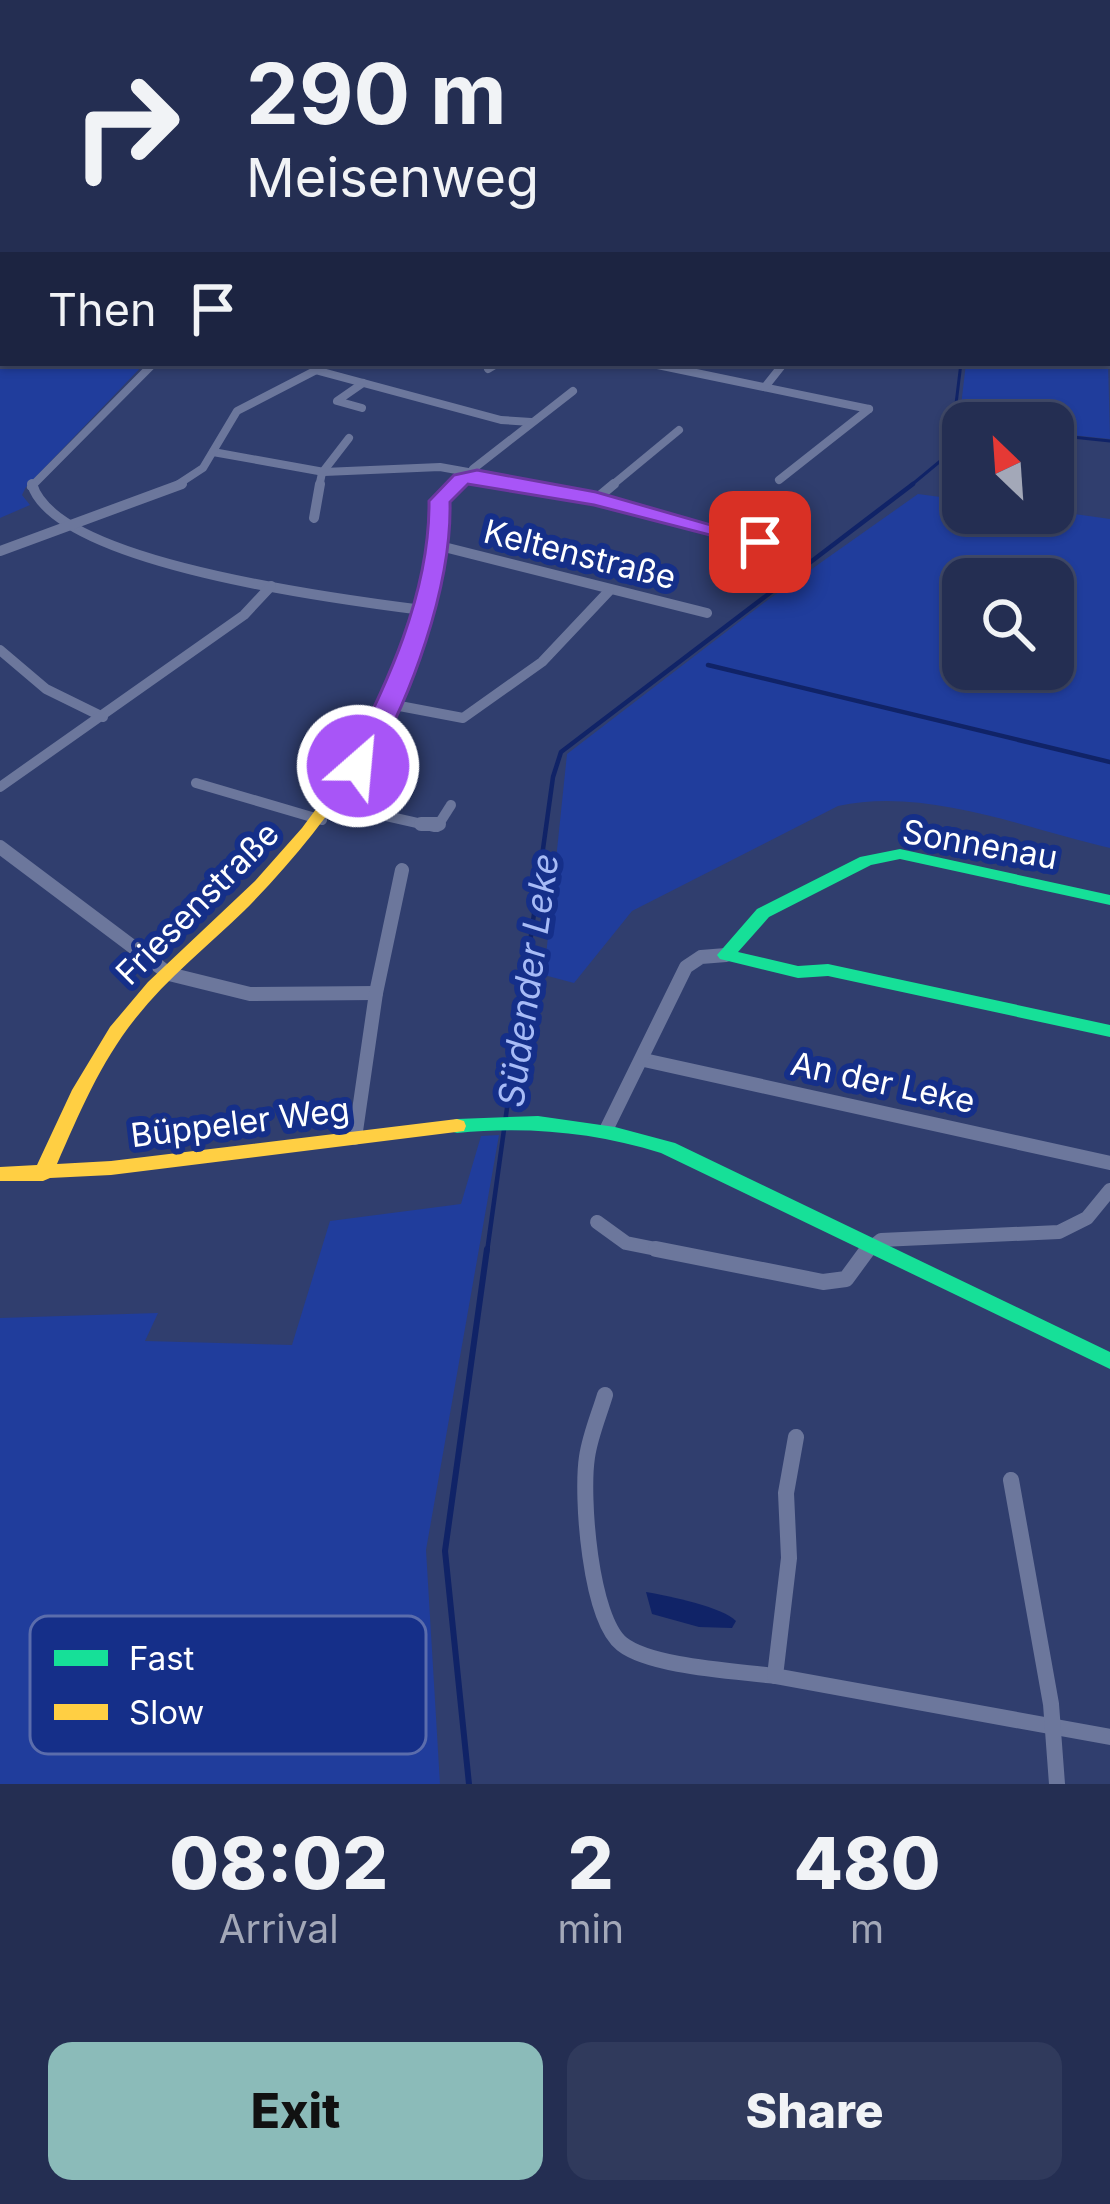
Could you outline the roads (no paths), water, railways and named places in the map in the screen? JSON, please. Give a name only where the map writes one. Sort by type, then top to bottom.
[{"type":"street","points":[[151,366],[30,486],[34,500],[70,526],[122,552],[271,586],[422,610]]},
{"type":"street","points":[[0,551],[183,484],[213,452],[231,418],[247,403],[323,366]]},
{"type":"street","points":[[488,369],[493,366]]},
{"type":"street","points":[[662,366],[869,409],[779,480]]},
{"type":"street","points":[[764,387],[782,366]]},
{"type":"street","points":[[314,370],[501,420],[531,422]]},
{"type":"street","points":[[362,408],[337,400],[363,383]]},
{"type":"street","points":[[467,474],[573,391]]},
{"type":"street","points":[[501,420],[504,427],[520,431]]},
{"type":"street","points":[[596,499],[680,430]]},
{"type":"street","points":[[314,518],[322,473],[349,438]]},
{"type":"street","points":[[213,452],[322,473],[418,467],[467,474],[596,499],[755,542]]},
{"type":"street","name":"Friesenstraße","points":[[43,1174],[92,1066],[130,1013],[333,804],[389,704],[440,546],[440,501],[467,474]]},
{"type":"street","name":"Keltenstraße","points":[[440,546],[707,613]]},
{"type":"street","points":[[0,787],[244,615],[271,586]]},
{"type":"street","points":[[389,704],[463,718],[540,668],[573,637],[609,591]]},
{"type":"street","points":[[0,650],[46,689],[103,717]]},
{"type":"street","points":[[196,783],[322,820]]},
{"type":"street","points":[[333,804],[437,827],[451,805]]},
{"type":"street","points":[[0,847],[169,974],[250,994],[376,992]]},
{"type":"street","name":"Sonnenau","points":[[726,955],[763,913],[866,861],[900,854],[1110,900]]},
{"type":"street","points":[[355,1138],[376,992],[402,870]]},
{"type":"street","points":[[607,1128],[686,967],[701,957],[726,955],[798,972],[828,970],[1110,1031]]},
{"type":"street","name":"An der Leke","points":[[644,1060],[1110,1163]]},
{"type":"street","name":"Büppeler Weg","points":[[0,1174],[43,1174],[489,1122],[607,1128],[668,1148],[1110,1361]]},
{"type":"street","points":[[597,1222],[626,1243],[823,1282],[846,1279],[870,1246],[924,1237],[1059,1232],[1087,1217],[1110,1190]]},
{"type":"street","points":[[605,1395],[586,1463],[594,1568],[606,1625],[622,1645],[713,1667],[1110,1737]]},
{"type":"street","points":[[776,1676],[789,1558],[786,1493],[796,1437]]},
{"type":"street","points":[[1011,1480],[1025,1570],[1042,1632],[1047,1702],[1057,1731],[1057,1784]]},
{"type":"waterway","name":"Südender Leke","points":[[909,487],[950,453],[961,366]]},
{"type":"waterway","points":[[1074,437],[1110,441]]},
{"type":"waterway","name":"Südender Leke","points":[[487,1252],[553,777],[561,752],[913,484]]},
{"type":"waterway","points":[[708,665],[1110,762]]},
{"type":"waterway","name":"Südender Leke","points":[[469,1784],[445,1551],[487,1249]]}]
